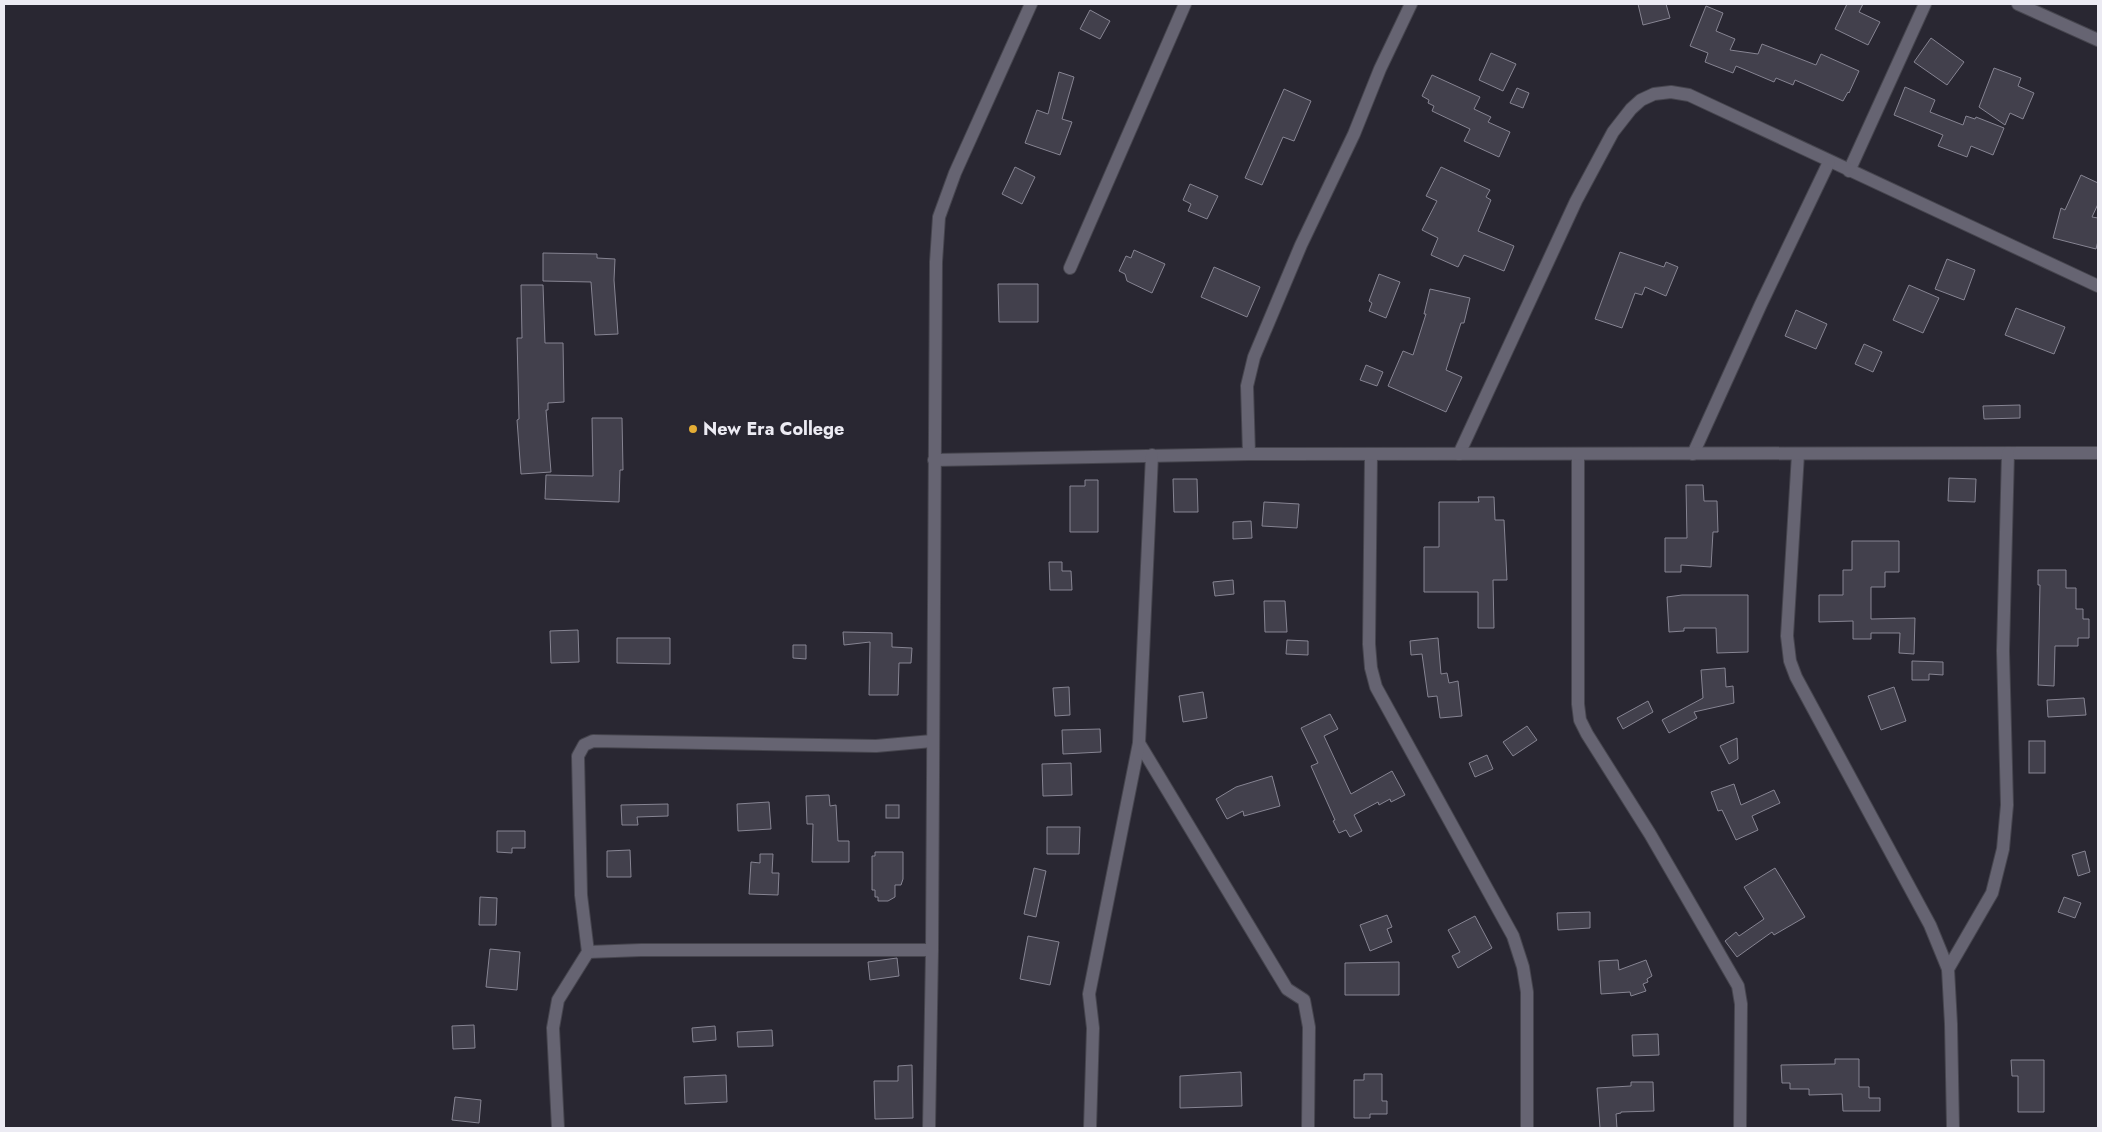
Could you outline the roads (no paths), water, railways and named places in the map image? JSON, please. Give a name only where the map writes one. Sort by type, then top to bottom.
[{"type":"street","points":[[929,1128],[932,950],[936,262],[939,217],[954,173],[1031,4]]},
{"type":"street","points":[[1070,268],[1185,4]]},
{"type":"street","points":[[1249,454],[1247,386],[1254,357],[1301,245],[1354,134],[1380,69],[1411,4]]},
{"type":"street","points":[[1849,171],[1925,4]]},
{"type":"street","points":[[2018,4],[2098,40]]},
{"type":"street","points":[[1459,454],[1576,201],[1613,132],[1631,109],[1641,100],[1654,94],[1671,92],[1689,95],[2098,286]]},
{"type":"street","points":[[1693,454],[1761,304],[1829,162]]},
{"type":"street","points":[[1948,969],[1992,892],[2003,849],[2007,805],[2003,651],[2008,453]]},
{"type":"street","points":[[934,460],[1249,454],[2098,453]]},
{"type":"street","points":[[1578,454],[1578,704],[1580,720],[1586,734],[1650,834],[1738,986],[1741,1004],[1740,1128]]},
{"type":"street","points":[[1798,454],[1787,636],[1790,661],[1796,678],[1930,925],[1948,969],[1953,1128]]},
{"type":"street","points":[[1090,1128],[1093,1028],[1089,994],[1139,743],[1152,455]]},
{"type":"street","points":[[1371,455],[1369,644],[1371,668],[1376,687],[1513,936],[1518,950],[1527,992],[1527,1128]]},
{"type":"street","points":[[558,1128],[554,1015],[558,1000],[588,952],[581,895],[578,776],[578,756],[584,746],[593,741],[876,746],[932,742]]},
{"type":"street","points":[[1139,743],[1287,989],[1304,1000],[1309,1027],[1308,1128]]},
{"type":"street","points":[[588,952],[641,950],[932,950]]},
{"type":"place","name":"New Era College","points":[[693,429]]}]
